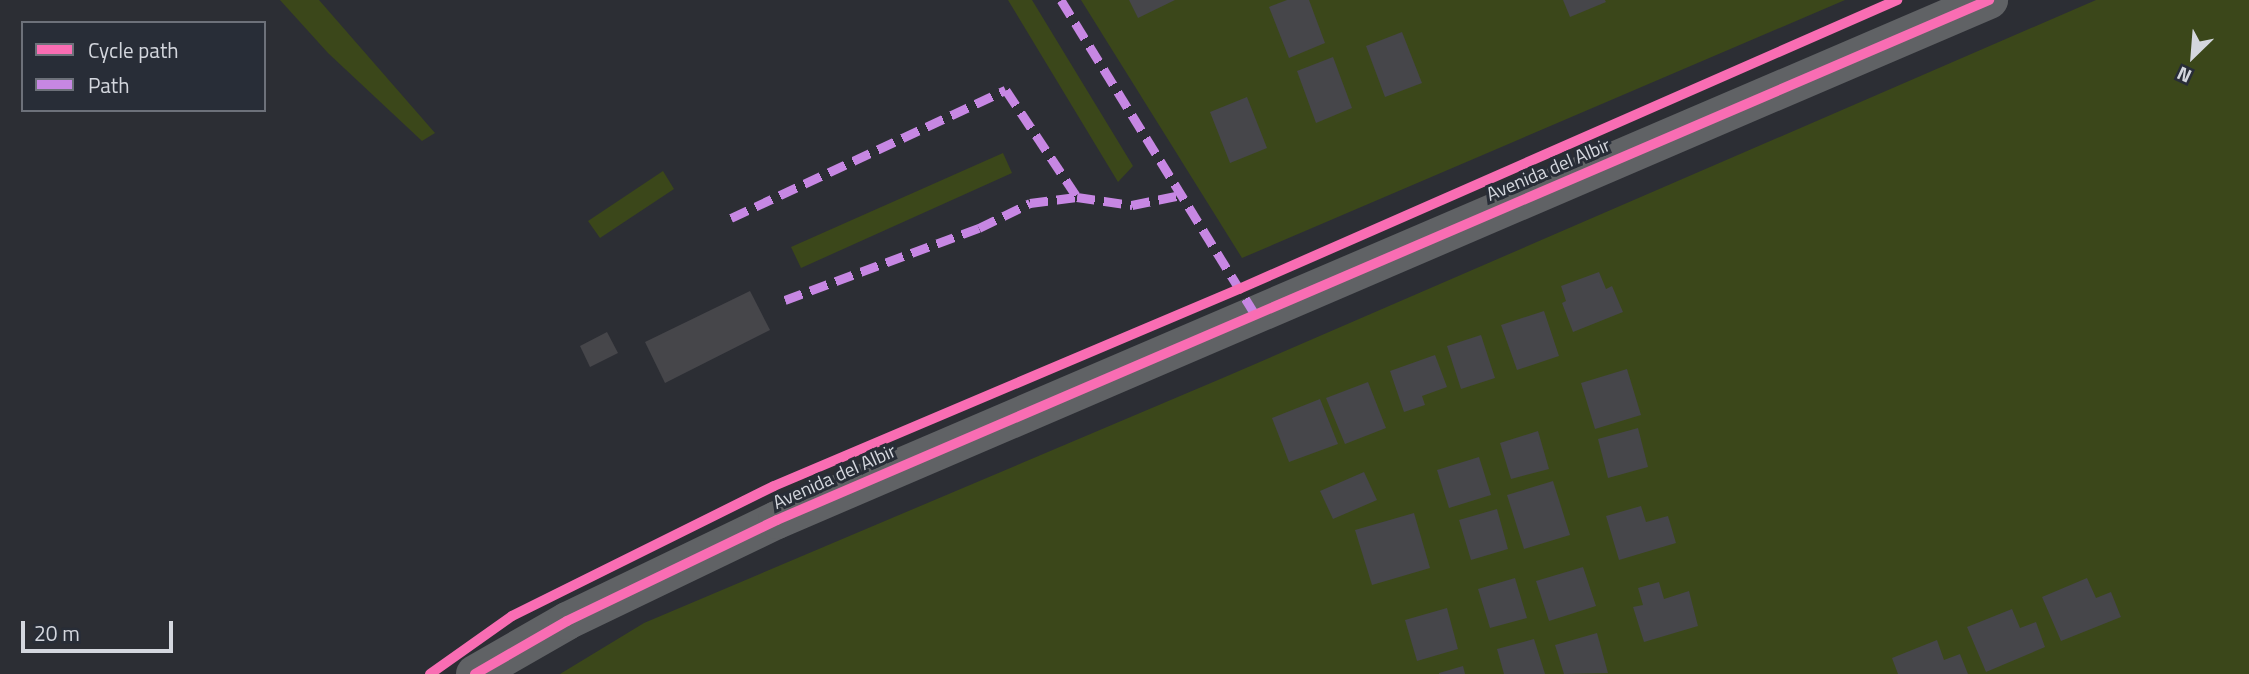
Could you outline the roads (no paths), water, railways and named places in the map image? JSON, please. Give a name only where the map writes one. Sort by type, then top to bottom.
[{"type":"street","name":"Avenida del Albir","points":[[475,674],[567,621],[777,520],[1989,0]]}]
